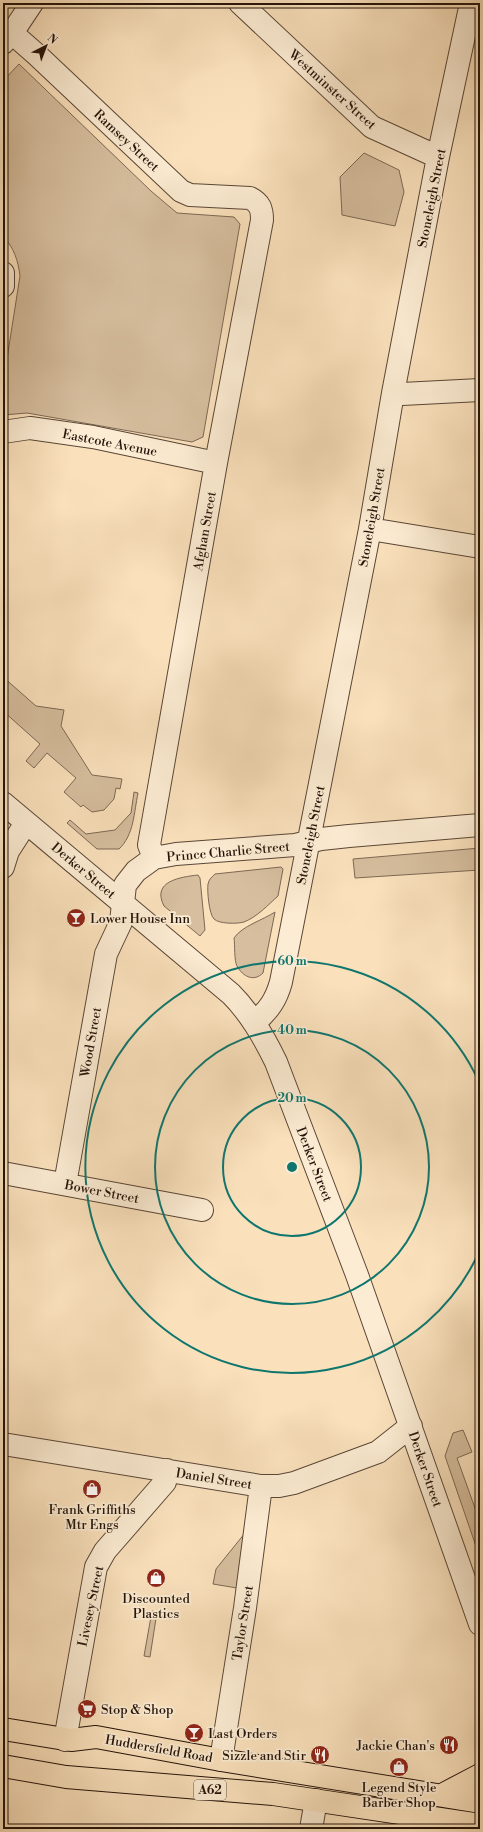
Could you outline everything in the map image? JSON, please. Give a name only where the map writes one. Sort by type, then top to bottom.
[{"type":"main road","name":"Huddersfield Road","points":[[3,1729],[65,1740],[96,1737],[221,1760],[480,1802]]},
{"type":"main road","name":"A62","points":[[3,1766],[66,1777],[273,1794],[480,1825]]},
{"type":"main road","points":[[442,1795],[480,1775]]},
{"type":"street","points":[[7,38],[32,3]]},
{"type":"street","name":"Westminster Street","points":[[240,3],[372,128],[438,157]]},
{"type":"street","name":"Stoneleigh Street","points":[[255,1022],[271,1007],[277,998],[281,982],[370,529],[393,393],[438,157],[472,32],[471,3]]},
{"type":"street","name":"Ramsey Street","points":[[7,38],[37,55],[181,191],[190,195],[250,198],[260,205]]},
{"type":"street","name":"Afghan Street","points":[[154,858],[149,845],[216,463],[262,220],[260,205]]},
{"type":"street","points":[[3,273],[3,286]]},
{"type":"street","points":[[393,393],[402,394],[480,390]]},
{"type":"street","name":"Eastcote Avenue","points":[[3,432],[30,428],[93,437],[216,463]]},
{"type":"street","points":[[370,529],[480,546]]},
{"type":"street","name":"Derker Street","points":[[3,803],[231,994],[255,1022],[267,1042],[357,1275],[412,1426],[468,1594],[480,1624]]},
{"type":"street","points":[[3,867],[8,851],[26,823]]},
{"type":"street","name":"Prince Charlie Street","points":[[124,903],[125,885],[140,868],[154,858],[176,854],[289,846],[335,837],[480,825]]},
{"type":"street","name":"Wood Street","points":[[65,1184],[106,954],[121,922],[124,903]]},
{"type":"street","name":"Bower Street","points":[[3,1173],[202,1210]]},
{"type":"street","name":"Daniel Street","points":[[3,1444],[262,1486],[279,1486],[294,1483],[378,1452],[412,1426]]},
{"type":"street","name":"Livesey Street","points":[[65,1740],[96,1567],[105,1551],[165,1482],[167,1470]]},
{"type":"street","name":"Taylor Street","points":[[221,1760],[245,1608],[262,1486]]},
{"type":"street","points":[[311,1829],[316,1800]]},
{"type":"shaded area","points":[[19,64],[151,191],[177,213],[234,217],[240,224],[203,437],[192,442],[27,413],[3,415],[3,384],[20,276],[15,254],[3,236],[3,81]]},
{"type":"shaded area","points":[[364,153],[399,170],[404,192],[395,226],[342,215],[340,177]]},
{"type":"shaded area","points":[[3,677],[36,706],[64,710],[61,726],[92,775],[122,779],[120,789],[116,788],[114,799],[104,810],[92,812],[83,805],[81,807],[64,792],[76,778],[47,753],[34,768],[26,761],[40,744],[3,711]]},
{"type":"shaded area","points":[[134,792],[138,793],[133,823],[128,837],[119,849],[97,849],[67,823],[70,820],[86,834],[115,830],[131,813]]},
{"type":"shaded area","points":[[480,848],[480,870],[355,878],[353,859]]},
{"type":"shaded area","points":[[281,867],[283,869],[278,896],[258,914],[241,923],[224,923],[214,919],[208,897],[208,884],[215,874]]},
{"type":"shaded area","points":[[198,875],[200,878],[205,930],[200,936],[164,906],[161,898],[161,891],[170,882],[184,877]]},
{"type":"shaded area","points":[[275,912],[263,973],[260,976],[252,978],[249,977],[239,970],[236,964],[234,938],[242,930]]},
{"type":"shaded area","points":[[463,1430],[472,1452],[457,1458],[480,1522],[480,1558],[445,1456],[453,1433]]},
{"type":"shaded area","points":[[245,1533],[237,1588],[213,1584],[216,1569]]},
{"type":"shaded area","points":[[152,1611],[157,1612],[150,1657],[144,1656]]},
{"type":"place","name":"Lower House Inn","points":[[76,918]]},
{"type":"place","name":"Frank Griffiths Mtr Engs","points":[[92,1489]]},
{"type":"place","name":"Discounted Plastics","points":[[156,1578]]},
{"type":"place","name":"Stop & Shop","points":[[87,1709]]},
{"type":"place","name":"Last Orders","points":[[194,1733]]},
{"type":"place","name":"Jackie Chan's","points":[[449,1745]]},
{"type":"place","name":"Sizzle and Stir","points":[[320,1755]]},
{"type":"place","name":"Legend Style Barber Shop","points":[[399,1767]]}]
